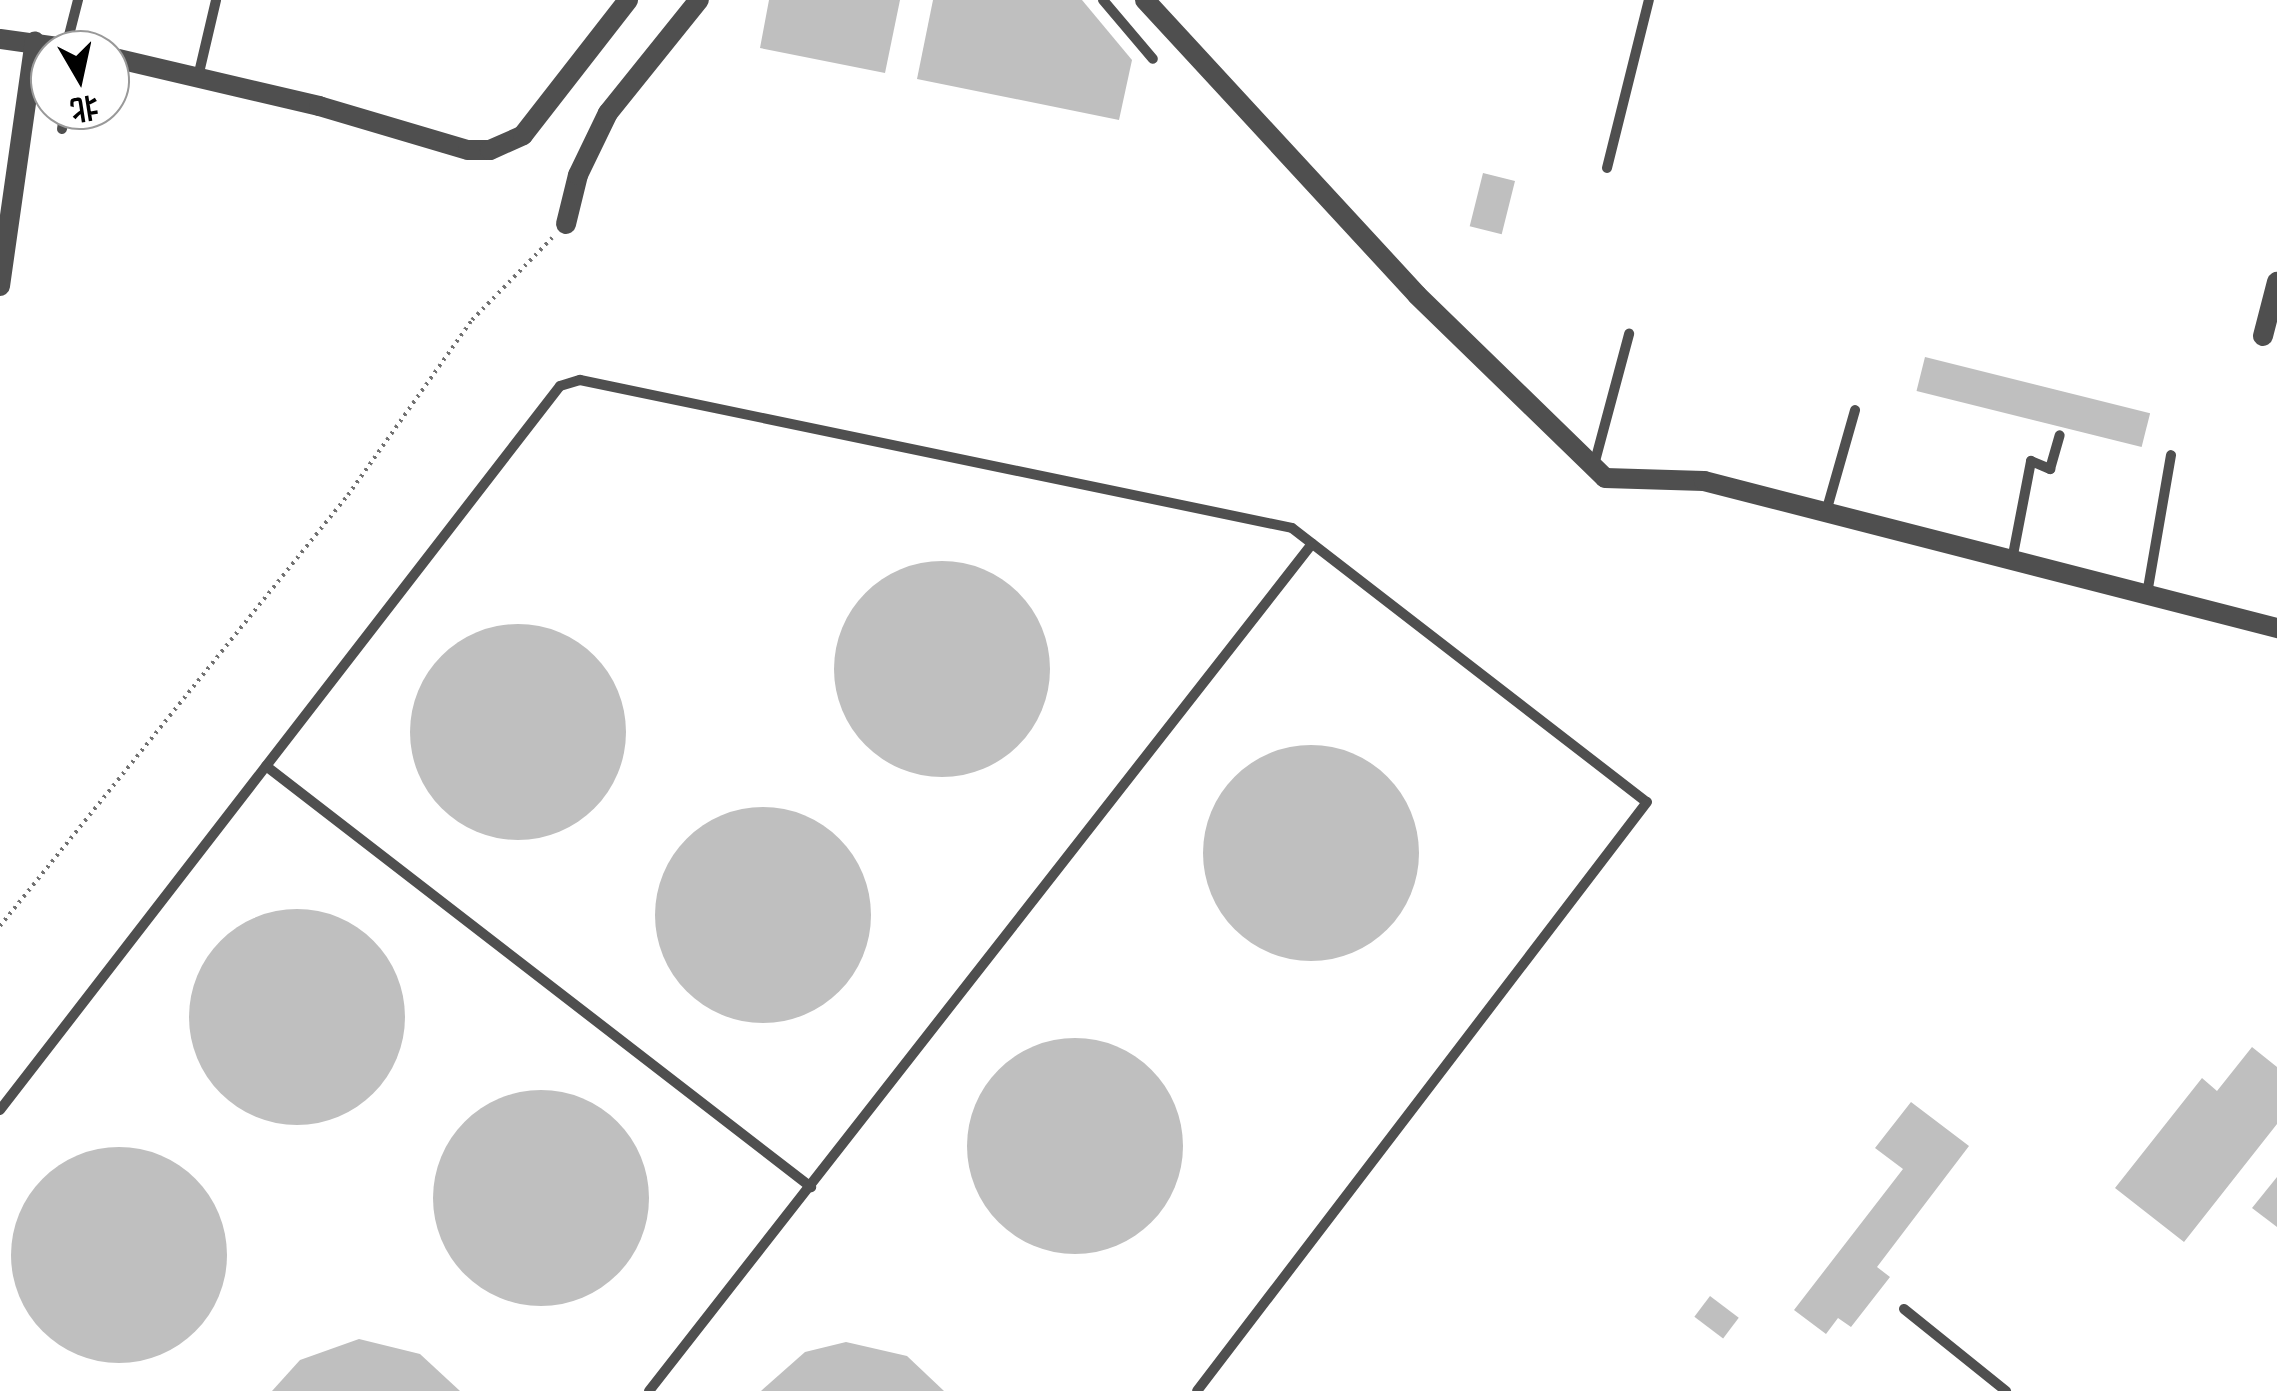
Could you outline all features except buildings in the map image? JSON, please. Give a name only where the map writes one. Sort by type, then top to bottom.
[{"type":"street","points":[[130,63],[468,150],[508,147],[628,0]]},
{"type":"street","points":[[566,224],[578,175],[608,112],[698,0]]},
{"type":"street","points":[[1145,0],[1404,282],[1605,478],[1704,480],[2276,625]]},
{"type":"street","points":[[0,39],[30,42]]},
{"type":"street","points":[[0,286],[30,77]]},
{"type":"street","points":[[2263,336],[2277,282]]},
{"type":"lane","points":[[76,30],[78,0]]},
{"type":"lane","points":[[198,78],[216,0]]},
{"type":"lane","points":[[1103,0],[1152,59]]},
{"type":"lane","points":[[1607,168],[1649,0]]},
{"type":"lane","points":[[1594,466],[1629,334]]},
{"type":"lane","points":[[0,1110],[560,386],[580,380],[1292,528],[1647,802],[1196,1391]]},
{"type":"lane","points":[[1826,512],[1856,410]]},
{"type":"lane","points":[[2012,560],[2031,461],[2050,469],[2060,435]]},
{"type":"lane","points":[[2147,594],[2171,455]]},
{"type":"lane","points":[[649,1391],[1312,544]]},
{"type":"lane","points":[[266,766],[811,1187]]},
{"type":"lane","points":[[1904,1309],[2006,1391]]},
{"type":"path","points":[[0,926],[348,495],[472,320],[566,224]]}]
